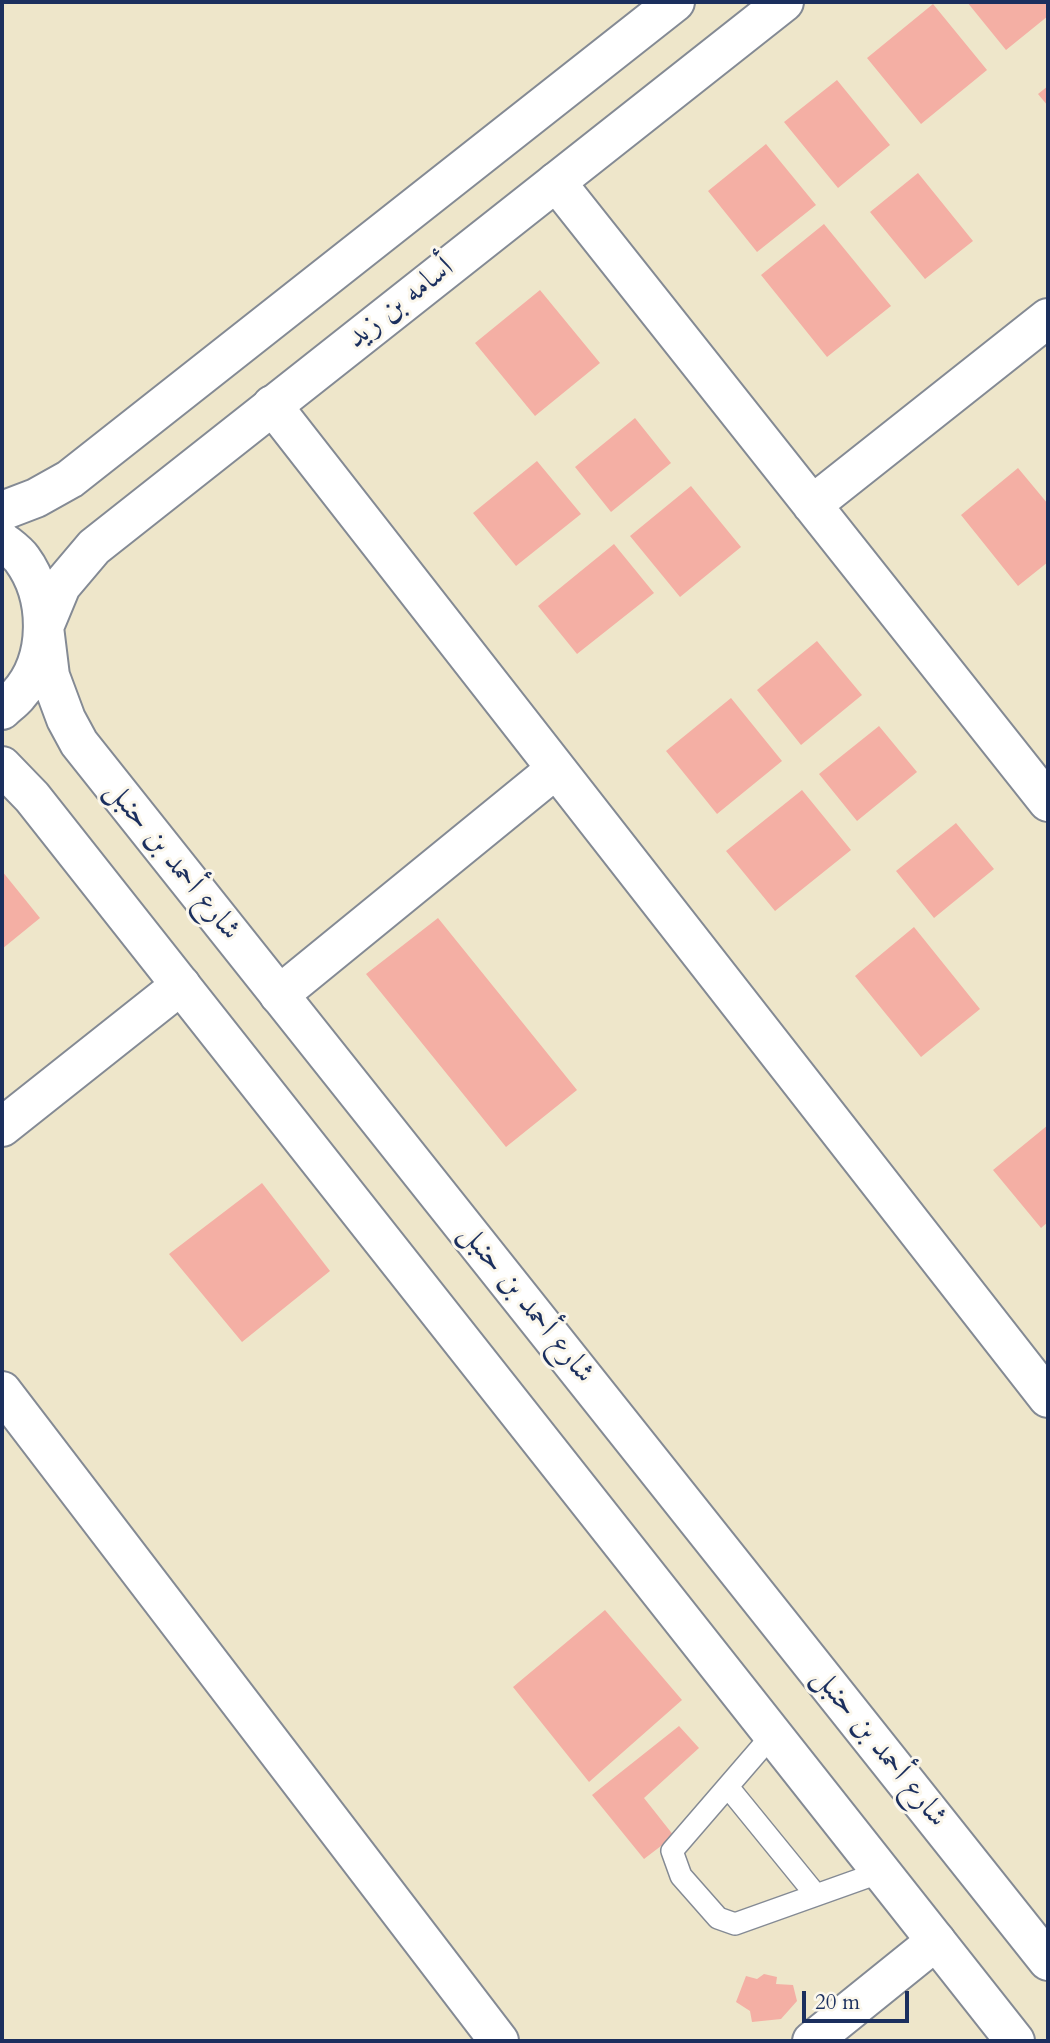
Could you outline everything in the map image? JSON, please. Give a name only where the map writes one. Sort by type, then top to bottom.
[{"type":"street","points":[[2,512],[71,479],[675,2]]},
{"type":"street","name":"أسامه بن زيد","points":[[44,627],[61,586],[94,547],[784,2]]},
{"type":"street","points":[[555,182],[1048,802]]},
{"type":"street","points":[[812,505],[1048,318]]},
{"type":"street","points":[[272,405],[1048,1398]]},
{"type":"street","name":"شارع أحمد بن حنبل","points":[[2,541],[22,558],[39,591],[50,676],[66,719],[79,743],[1048,1961]]},
{"type":"street","points":[[2,710],[19,694],[37,664],[44,627]]},
{"type":"street","points":[[2,766],[32,797],[1016,2041]]},
{"type":"street","points":[[279,995],[556,769]]},
{"type":"street","points":[[2,1127],[180,985]]},
{"type":"street","points":[[2,1391],[499,2041]]},
{"type":"street","points":[[811,2041],[936,1941]]},
{"type":"lane","points":[[773,1734],[672,1851],[681,1876],[718,1918],[735,1924],[881,1872]]},
{"type":"lane","points":[[729,1787],[816,1895]]},
{"type":"building","points":[[967,2],[1048,2],[1048,16],[1006,50]]},
{"type":"building","points":[[933,4],[987,70],[921,124],[867,58]]},
{"type":"building","points":[[837,80],[890,145],[838,188],[784,122]]},
{"type":"building","points":[[1048,86],[1048,106],[1038,94]]},
{"type":"building","points":[[766,144],[816,205],[757,252],[708,191]]},
{"type":"building","points":[[918,173],[973,241],[925,279],[870,212]]},
{"type":"building","points":[[824,224],[891,306],[827,357],[761,275]]},
{"type":"building","points":[[540,290],[600,363],[535,416],[475,343]]},
{"type":"building","points":[[635,418],[671,463],[611,512],[575,467]]},
{"type":"building","points":[[537,461],[581,514],[516,566],[473,513]]},
{"type":"building","points":[[1018,468],[1048,504],[1048,562],[1018,586],[961,515]]},
{"type":"building","points":[[691,486],[741,547],[680,597],[630,536]]},
{"type":"building","points":[[614,544],[654,593],[577,654],[538,606]]},
{"type":"building","points":[[817,641],[862,695],[801,745],[757,690]]},
{"type":"building","points":[[731,698],[782,761],[717,814],[666,751]]},
{"type":"building","points":[[879,726],[917,772],[857,821],[819,774]]},
{"type":"building","points":[[802,790],[851,850],[775,911],[726,851]]},
{"type":"building","points":[[956,823],[994,869],[934,918],[896,871]]},
{"type":"building","points":[[2,871],[40,918],[2,949]]},
{"type":"building","points":[[438,918],[577,1090],[506,1147],[366,974]]},
{"type":"building","points":[[914,927],[980,1009],[921,1057],[855,976]]},
{"type":"building","points":[[1048,1125],[1048,1222],[1041,1228],[993,1170]]},
{"type":"building","points":[[262,1183],[330,1271],[242,1342],[169,1254]]},
{"type":"building","points":[[605,1610],[682,1700],[589,1782],[513,1687]]},
{"type":"building","points":[[679,1726],[699,1748],[644,1798],[674,1836],[644,1859],[592,1795]]},
{"type":"building","points":[[764,1974],[777,1977],[776,1984],[793,1985],[797,2001],[781,2019],[752,2022],[750,2011],[736,2002],[746,1976],[757,1979]]}]
